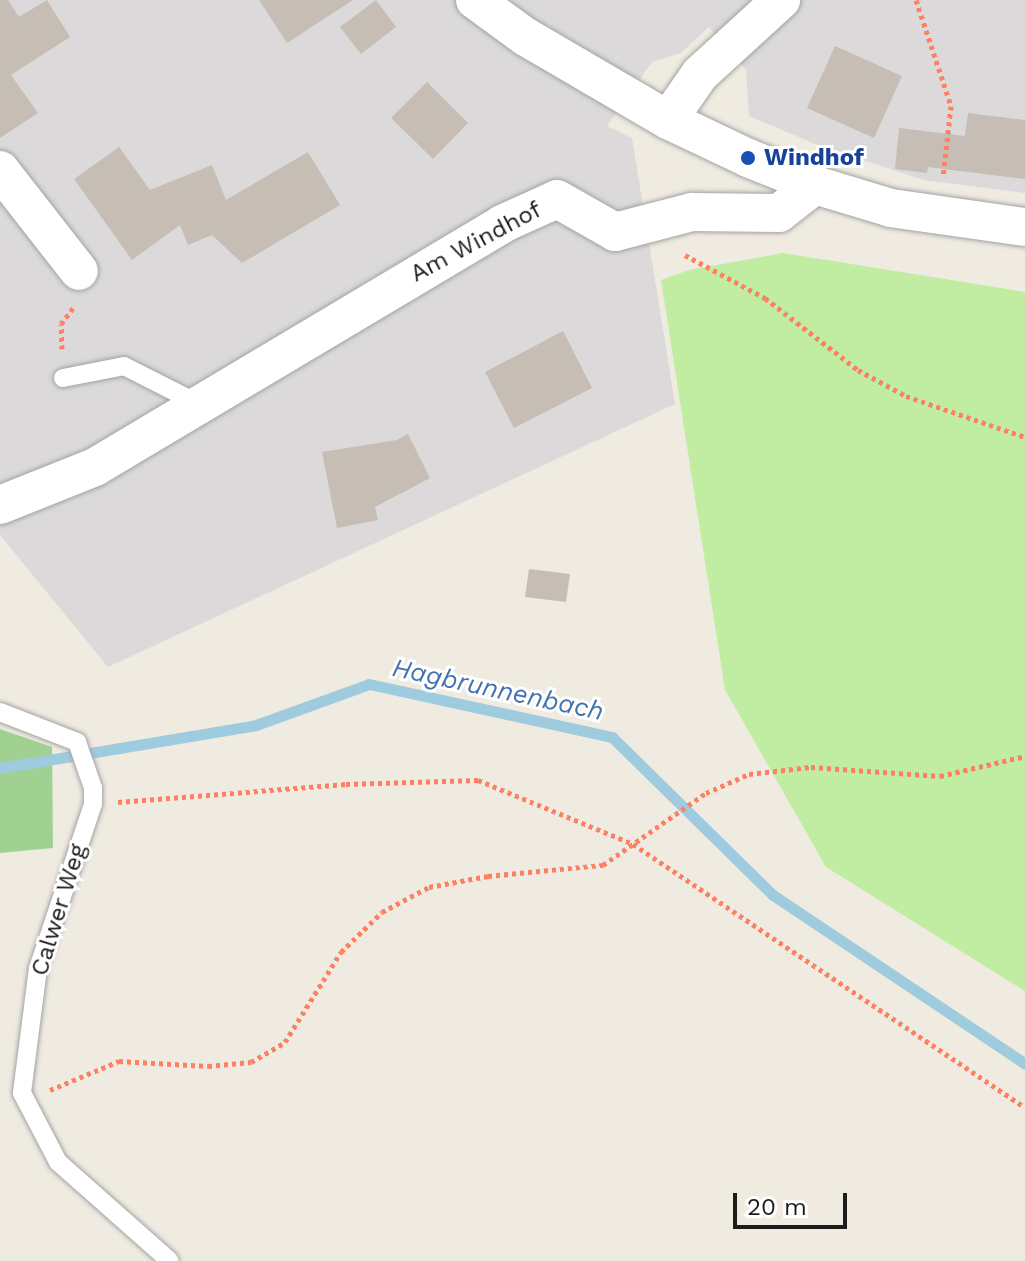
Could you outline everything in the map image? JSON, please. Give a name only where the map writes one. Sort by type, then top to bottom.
[{"type":"street","points":[[475,0],[526,37],[668,120],[815,185],[891,208],[1025,227]]},
{"type":"street","points":[[668,120],[700,74],[781,0]]},
{"type":"street","points":[[0,170],[78,286]]},
{"type":"street","name":"Am Windhof","points":[[0,505],[95,467],[197,403],[502,224],[557,199],[615,232],[692,212],[779,213],[815,185]]},
{"type":"lane","points":[[63,378],[124,366],[197,403]]},
{"type":"lane","points":[[0,712],[77,742],[93,796]]},
{"type":"lane","name":"Calwer Weg","points":[[93,796],[38,968],[22,1093],[58,1162],[170,1261]]},
{"type":"path","points":[[916,0],[951,106],[939,216]]},
{"type":"path","points":[[674,217],[681,253],[765,298],[858,370],[906,396],[1025,437]]},
{"type":"path","points":[[63,378],[61,324],[78,286]]},
{"type":"path","points":[[34,1111],[52,1088],[119,1061],[208,1066],[251,1062],[285,1042],[341,952],[382,912],[429,887],[488,876],[603,865],[706,793],[749,774],[811,767],[940,776],[1025,756]]},
{"type":"path","points":[[93,796],[478,780],[633,844],[1025,1107]]},
{"type":"shaded area","points":[[0,0],[1025,0],[1025,193],[924,180],[820,146],[749,116],[746,70],[709,27],[681,53],[652,62],[607,126],[632,138],[675,404],[108,667],[0,535]]},
{"type":"green space","points":[[783,253],[1025,292],[1025,991],[826,867],[725,690],[661,280],[689,270]]},
{"type":"green space","points":[[0,729],[52,747],[53,848],[0,853]]},
{"type":"building","points":[[0,0],[8,0],[19,17],[47,0],[70,37],[11,75],[38,113],[0,138]]},
{"type":"building","points":[[259,0],[353,0],[287,43]]},
{"type":"building","points":[[376,0],[396,27],[361,54],[340,27]]},
{"type":"building","points":[[835,46],[902,76],[874,138],[807,108]]},
{"type":"building","points":[[427,82],[468,123],[433,159],[391,118]]},
{"type":"building","points":[[968,113],[1025,120],[1025,179],[928,167],[927,173],[895,169],[899,128],[965,136]]},
{"type":"building","points":[[119,147],[150,190],[212,165],[226,200],[308,152],[340,205],[242,263],[212,235],[188,245],[180,225],[132,260],[74,179]]},
{"type":"building","points":[[563,331],[592,388],[514,428],[485,372]]},
{"type":"building","points":[[408,434],[430,478],[375,507],[378,520],[337,528],[322,452],[397,440]]},
{"type":"building","points":[[529,569],[570,574],[566,602],[525,597]]},
{"type":"waterway","name":"Hagbrunnenbach","points":[[0,768],[256,725],[369,684],[612,737],[773,895],[1025,1064]]},
{"type":"place","name":"Windhof","points":[[748,158]]}]
